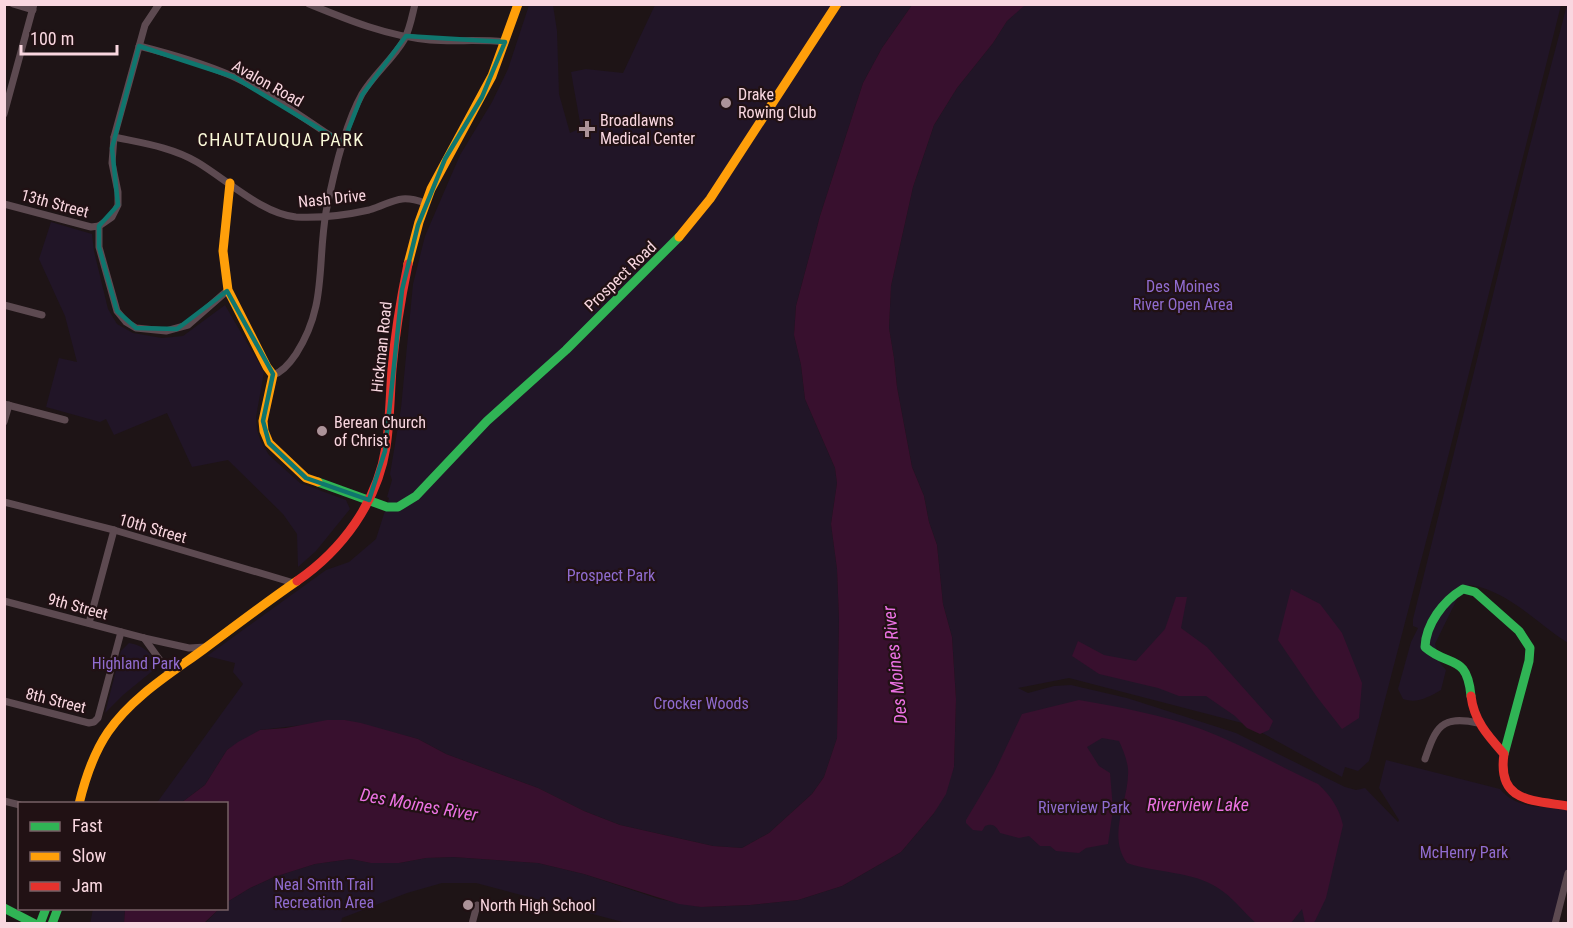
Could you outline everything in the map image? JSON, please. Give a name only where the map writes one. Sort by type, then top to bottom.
[{"type":"street","points":[[4,114],[33,7],[13,4]]},
{"type":"street","points":[[159,4],[145,24],[114,137],[112,163],[119,199],[112,217],[99,226],[99,247],[117,311],[126,322],[136,328],[166,331],[188,325],[228,290]]},
{"type":"street","points":[[309,4],[350,22],[406,36],[429,40],[484,39],[505,42]]},
{"type":"street","points":[[230,183],[223,251],[228,290],[273,375],[280,373],[293,357],[314,317],[320,290],[326,215],[344,144],[362,95],[406,36],[415,4]]},
{"type":"street","name":"Hickman Road","points":[[80,802],[92,762],[112,726],[131,704],[322,563],[355,525],[369,500],[379,477],[386,451],[393,355],[402,290],[425,203],[445,159],[482,97],[494,72],[518,4]]},
{"type":"street","name":"Prospect Road","points":[[273,375],[263,421],[264,430],[269,443],[306,478],[387,507],[398,507],[416,496],[487,421],[566,350],[664,255],[710,198],[837,4]]},
{"type":"street","name":"Avalon Road","points":[[139,46],[200,63],[234,77],[266,94],[344,144]]},
{"type":"street","name":"Nash Drive","points":[[114,137],[182,154],[230,183],[262,206],[294,217],[368,210],[400,198],[425,203]]},
{"type":"street","name":"13th Street","points":[[4,204],[91,227],[99,226]]},
{"type":"street","points":[[4,305],[42,315]]},
{"type":"street","points":[[4,422],[7,405],[65,420]]},
{"type":"street","name":"10th Street","points":[[4,502],[114,530],[294,583]]},
{"type":"street","points":[[89,623],[114,530]]},
{"type":"street","points":[[1504,754],[1478,723],[1465,670],[1458,663],[1432,653],[1425,647],[1425,634],[1430,625],[1459,591],[1468,589],[1475,592],[1528,642],[1531,652],[1504,754],[1500,774],[1502,780],[1518,795],[1525,798],[1569,806]]},
{"type":"street","name":"9th Street","points":[[4,600],[144,638],[189,648],[206,647]]},
{"type":"street","name":"8th Street","points":[[4,701],[89,723],[94,722],[98,718],[121,632]]},
{"type":"street","points":[[144,638],[170,674]]},
{"type":"street","points":[[1425,759],[1436,729],[1443,723],[1458,719],[1478,723]]},
{"type":"street","points":[[1555,924],[1569,873]]},
{"type":"street","points":[[472,924],[477,905]]},
{"type":"street","points":[[4,908],[35,924]]},
{"type":"street","points":[[40,924],[46,910]]},
{"type":"street","points":[[52,924],[58,910]]},
{"type":"highlighted area","points":[[406,36],[505,42],[482,97],[445,159],[418,225],[402,290],[385,451],[369,500],[306,478],[269,443],[263,421],[273,374],[227,291],[177,329],[136,328],[117,311],[99,247],[99,226],[118,205],[112,148],[139,46],[234,77],[343,143],[362,95]]},
{"type":"green space","name":"Des Moines River Open Area","points":[[1025,4],[1561,5],[1369,761],[1358,771],[1345,767],[1342,777],[1246,724],[1069,678],[1018,688],[1028,693],[1054,686],[1071,685],[1127,698],[1236,733],[1345,787],[1356,790],[1365,788],[1398,822],[1399,820],[1379,788],[1386,760],[1500,789],[1507,796],[1523,804],[1568,808],[1568,873],[1555,923],[630,924],[476,883],[442,883],[407,893],[342,918],[341,923],[204,924],[218,910],[228,910],[228,901],[274,877],[315,864],[351,859],[371,863],[399,863],[426,858],[453,857],[538,863],[584,874],[659,899],[701,907],[798,900],[842,886],[901,852],[934,813],[954,767],[956,699],[952,637],[943,604],[937,545],[929,522],[924,496],[912,467],[897,387],[889,328],[891,286],[913,187],[934,125],[957,88],[993,43],[1007,21]]},
{"type":"green space","name":"Prospect Park","points":[[529,5],[553,5],[557,31],[559,94],[570,133],[581,128],[571,72],[586,69],[623,73],[655,5],[912,5],[882,48],[863,83],[820,216],[796,306],[794,335],[801,365],[805,399],[835,468],[837,483],[831,524],[837,569],[839,619],[837,738],[824,777],[812,794],[769,833],[742,848],[713,846],[620,825],[584,811],[538,788],[446,754],[418,739],[345,720],[260,730],[227,750],[205,785],[182,802],[157,802],[243,684],[233,672],[235,663],[207,656],[326,570],[349,562],[376,539],[389,498],[387,497],[392,480],[390,474],[401,408],[413,284],[425,236],[460,155],[492,102],[508,69]]},
{"type":"green space","points":[[1567,5],[1568,643],[1510,601],[1484,588],[1470,585],[1457,599],[1435,644],[1440,663],[1446,670],[1441,690],[1423,699],[1413,701],[1403,699],[1398,689],[1411,642],[1418,628],[1413,626],[1413,619],[1528,153]]},
{"type":"green space","points":[[51,222],[92,234],[108,309],[117,324],[133,333],[162,338],[183,336],[225,305],[264,372],[256,417],[261,442],[269,455],[300,483],[346,500],[350,509],[316,551],[298,567],[297,534],[283,514],[228,460],[192,467],[167,413],[114,435],[106,419],[100,422],[46,407],[59,358],[77,362],[65,316],[39,259]]},
{"type":"green space","name":"Highland Park","points":[[129,643],[147,651],[153,658],[156,668],[105,713],[121,651]]},
{"type":"green space","points":[[93,910],[125,910],[124,923],[90,924]]},
{"type":"water","name":"Des Moines River","points":[[912,5],[1025,5],[1007,21],[993,43],[957,88],[934,125],[913,187],[891,286],[889,328],[897,387],[912,467],[924,496],[929,522],[937,545],[943,604],[952,637],[956,699],[954,767],[946,794],[934,813],[901,852],[842,886],[798,900],[701,907],[679,904],[584,874],[538,863],[453,857],[426,858],[399,863],[371,863],[351,859],[315,864],[274,877],[228,901],[228,802],[182,802],[205,785],[227,750],[260,730],[286,728],[327,720],[361,723],[418,739],[446,754],[538,788],[584,811],[620,825],[713,846],[742,848],[769,833],[812,794],[824,777],[837,738],[839,619],[837,569],[831,524],[837,483],[835,468],[805,399],[801,365],[794,335],[796,306],[820,216],[863,83],[882,48]]},
{"type":"water","points":[[1291,589],[1320,604],[1342,633],[1362,683],[1359,718],[1342,729],[1278,640]]},
{"type":"water","points":[[1176,597],[1187,597],[1181,628],[1207,647],[1273,721],[1269,730],[1260,734],[1247,728],[1235,716],[1206,696],[1179,696],[1158,688],[1099,674],[1072,656],[1078,641],[1104,655],[1136,661],[1165,629]]},
{"type":"water","name":"Riverview Lake","points":[[1079,700],[1141,712],[1201,729],[1318,784],[1334,803],[1343,825],[1326,898],[1315,921],[1305,923],[1302,909],[1291,923],[1256,923],[1228,896],[1208,882],[1127,863],[1121,852],[1119,829],[1128,769],[1119,741],[1102,738],[1087,747],[1099,766],[1110,773],[1113,809],[1108,844],[1086,848],[1079,853],[1056,851],[1050,846],[1040,846],[1029,836],[1019,838],[1000,833],[992,825],[985,826],[982,831],[973,830],[966,820],[994,773],[1022,714]]},
{"type":"water","points":[[125,910],[218,910],[204,923],[124,924]]},
{"type":"traffic: fast","points":[[318,482],[387,507],[398,507],[416,496],[487,421],[566,350],[679,237]]},
{"type":"traffic: fast","points":[[1471,696],[1466,673],[1461,667],[1425,647],[1426,638],[1437,614],[1463,589],[1475,592],[1519,631],[1530,648],[1529,661],[1504,754]]},
{"type":"traffic: fast","points":[[4,908],[35,924]]},
{"type":"traffic: fast","points":[[40,924],[45,910]]},
{"type":"traffic: fast","points":[[52,924],[57,910]]},
{"type":"traffic: slow","points":[[408,264],[431,189],[492,76],[518,4]]},
{"type":"traffic: slow","points":[[679,237],[710,199],[837,4]]},
{"type":"traffic: slow","points":[[230,183],[223,251],[228,290],[273,375],[263,421],[264,431],[269,443],[306,478],[318,482]]},
{"type":"traffic: slow","points":[[80,802],[98,749],[108,732],[128,708],[165,677],[297,581]]},
{"type":"traffic: jam","points":[[297,581],[329,555],[343,540],[366,506],[375,487],[386,447],[395,343],[408,264]]},
{"type":"traffic: jam","points":[[1471,696],[1479,721],[1504,754],[1503,770],[1511,790],[1530,800],[1568,806]]},
{"type":"place","name":"Drake Rowing Club","points":[[726,103]]},
{"type":"place","name":"Broadlawns Medical Center","points":[[587,129]]},
{"type":"place","name":"Berean Church of Christ","points":[[322,431]]},
{"type":"place","name":"North High School","points":[[468,905]]},
{"type":"district","name":"CHAUTAUQUA PARK","points":[[281,140]]},
{"type":"park label","name":"Crocker Woods","points":[[701,703]]},
{"type":"park label","name":"Riverview Park","points":[[1084,807]]},
{"type":"park label","name":"McHenry Park","points":[[1464,852]]},
{"type":"park label","name":"Neal Smith Trail Recreation Area","points":[[324,893]]}]
